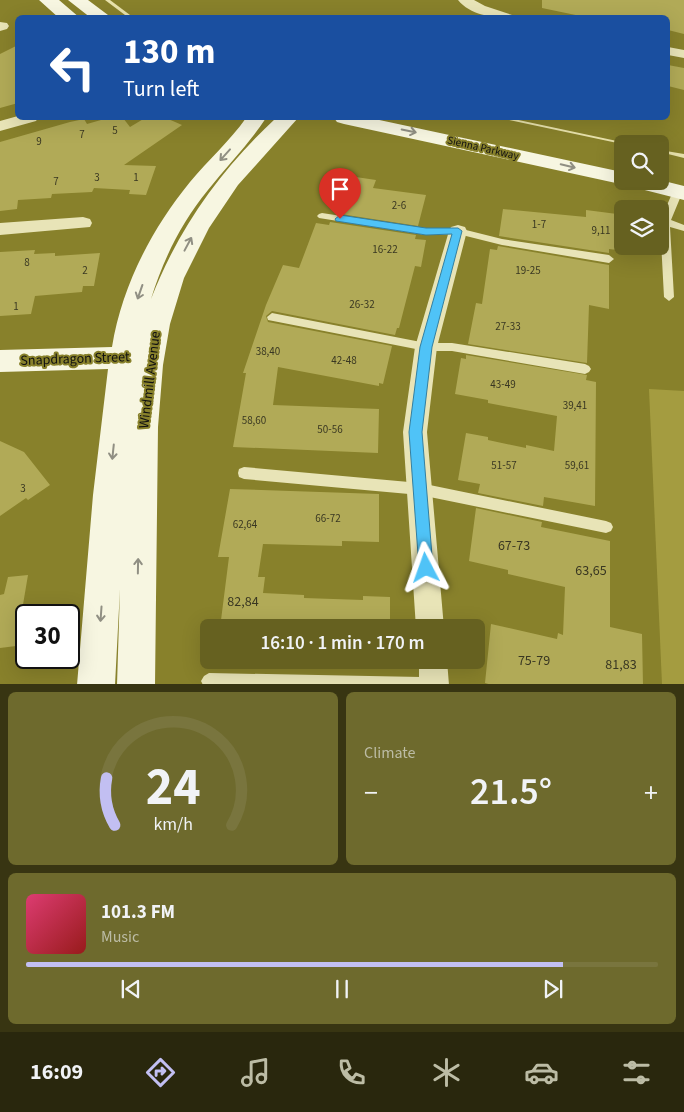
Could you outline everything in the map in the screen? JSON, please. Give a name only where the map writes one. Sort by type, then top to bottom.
[{"type":"street","points":[[48,0],[67,15]]},
{"type":"street","points":[[77,0],[99,15]]},
{"type":"street","points":[[465,0],[480,10],[497,15]]},
{"type":"street","points":[[670,51],[684,54]]},
{"type":"street","points":[[0,126],[22,120]]},
{"type":"street","name":"Windmill Avenue","points":[[136,684],[144,404],[137,357],[129,326],[144,280],[163,237],[198,187],[255,120]]},
{"type":"street","name":"Windmill Avenue","points":[[96,684],[109,495],[137,357],[162,305],[174,273],[196,230],[230,180],[260,144],[286,120]]},
{"type":"street","name":"Sienna Parkway","points":[[353,120],[614,177]]},
{"type":"street","name":"Sienna Parkway","points":[[434,120],[614,159]]},
{"type":"street","points":[[669,176],[683,187]]},
{"type":"street","points":[[669,185],[683,187]]},
{"type":"street","points":[[0,229],[84,223]]},
{"type":"street","points":[[429,619],[415,432],[426,347],[458,231]]},
{"type":"street","name":"Snapdragon Street","points":[[0,361],[137,357]]},
{"type":"street","points":[[433,669],[434,684]]},
{"type":"lane","points":[[669,214],[683,187]]},
{"type":"lane","points":[[322,216],[426,232],[458,231],[502,242],[608,259]]},
{"type":"lane","points":[[669,223],[684,228]]},
{"type":"lane","points":[[667,255],[669,297]]},
{"type":"lane","points":[[272,317],[426,347],[452,348],[585,370]]},
{"type":"lane","points":[[244,473],[420,489],[606,528]]},
{"type":"lane","points":[[209,681],[421,684]]},
{"type":"shaded area","points":[[649,389],[684,391],[684,684],[662,684]]},
{"type":"building","points":[[542,0],[684,0],[684,34],[670,30],[670,15],[576,15],[542,8]]},
{"type":"building","points":[[15,46],[15,104],[0,108],[0,54]]},
{"type":"building","points":[[670,65],[684,68],[684,90],[670,86]]},
{"type":"building","points":[[79,120],[85,120],[87,124],[101,120],[125,120],[130,127],[142,120],[171,120],[182,125],[124,165],[156,166],[146,195],[129,194],[130,190],[94,188],[92,192],[52,194],[51,198],[18,200],[17,209],[0,211],[0,142]]},
{"type":"building","points":[[349,176],[376,180],[373,188],[426,195],[418,226],[334,213]]},
{"type":"building","points":[[503,209],[586,217],[586,210],[614,214],[614,250],[609,249],[609,253],[499,236]]},
{"type":"building","points":[[330,222],[416,235],[415,239],[426,240],[421,267],[415,266],[399,328],[397,328],[395,335],[272,311],[266,316],[268,322],[392,346],[383,384],[379,383],[379,386],[278,367],[273,405],[379,409],[378,453],[233,447],[246,373],[243,373],[266,305],[283,265],[299,268],[316,223],[329,225]]},
{"type":"building","points":[[498,246],[609,265],[609,309],[589,305],[587,363],[468,344],[476,303],[482,304],[490,249],[497,250]]},
{"type":"building","points":[[35,250],[34,254],[55,253],[55,256],[100,253],[94,286],[83,286],[82,292],[35,296],[31,314],[0,316],[0,252]]},
{"type":"building","points":[[466,355],[587,375],[586,380],[596,382],[595,506],[544,497],[543,506],[478,493],[480,484],[458,480],[466,433],[526,448],[526,445],[554,451],[557,416],[488,403],[488,400],[455,394],[461,358],[466,359]]},
{"type":"building","points":[[0,441],[24,452],[50,485],[28,500],[26,498],[0,516]]},
{"type":"building","points":[[230,489],[379,494],[379,542],[342,541],[342,546],[263,544],[258,577],[265,577],[263,593],[304,595],[304,598],[363,600],[363,596],[390,597],[390,619],[221,619],[229,557],[218,557]]},
{"type":"building","points":[[476,508],[542,522],[541,527],[610,541],[610,627],[642,634],[643,684],[485,683],[491,624],[557,639],[558,633],[563,635],[565,587],[508,574],[508,570],[469,561]]},
{"type":"building","points":[[28,575],[23,604],[15,604],[15,646],[0,648],[0,595],[4,594],[8,577]]},
{"type":"waterway","points":[[107,0],[128,15]]},
{"type":"waterway","points":[[515,120],[614,141]]},
{"type":"waterway","points":[[669,153],[684,156]]},
{"type":"route","points":[[340,219],[426,232],[458,231],[426,347],[415,432],[426,568]]}]
